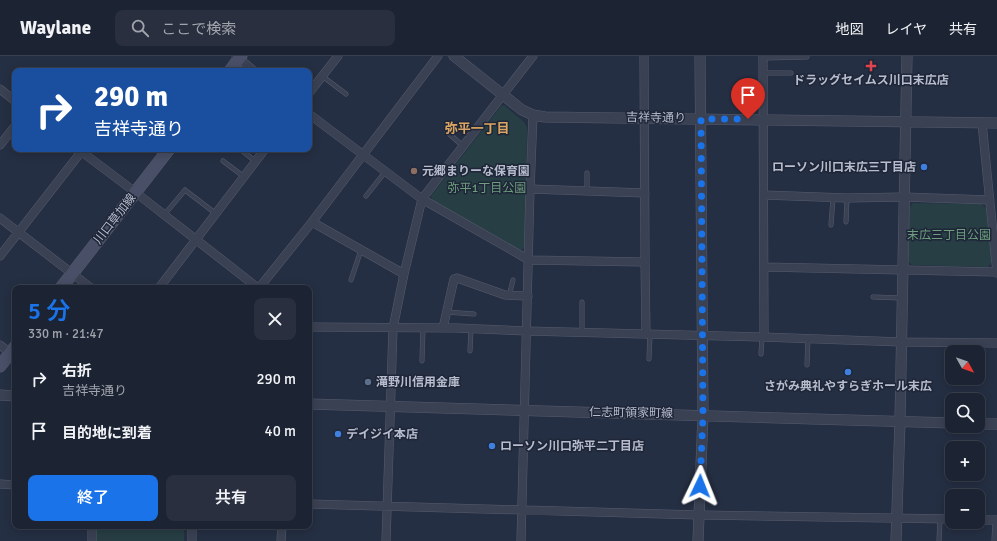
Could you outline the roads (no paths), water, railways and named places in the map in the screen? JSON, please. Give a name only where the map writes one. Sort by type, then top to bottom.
[{"type":"main road","points":[[232,68],[238,57]]},
{"type":"main road","name":"川口草加線","points":[[64,285],[167,152]]},
{"type":"main road","points":[[0,366],[12,351]]},
{"type":"street","points":[[312,89],[338,56]]},
{"type":"street","points":[[260,285],[312,222],[362,154],[438,56]]},
{"type":"street","name":"吉祥寺通り","points":[[454,56],[522,110],[533,115],[545,117],[997,123]]},
{"type":"street","points":[[386,541],[393,328],[404,274],[422,200],[533,56]]},
{"type":"street","points":[[644,56],[645,262],[648,334]]},
{"type":"street","points":[[698,541],[703,415],[700,56]]},
{"type":"street","points":[[896,541],[902,342],[902,269],[907,56]]},
{"type":"street","points":[[238,57],[251,68]]},
{"type":"street","points":[[763,57],[763,337]]},
{"type":"street","points":[[0,89],[12,98]]},
{"type":"street","points":[[521,541],[533,115]]},
{"type":"street","points":[[312,116],[422,200],[528,260],[645,262]]},
{"type":"street","points":[[764,267],[997,272],[982,123]]},
{"type":"street","points":[[0,145],[12,130]]},
{"type":"street","points":[[0,256],[78,152]]},
{"type":"street","points":[[82,152],[136,192],[254,285]]},
{"type":"street","points":[[161,285],[262,152]]},
{"type":"street","points":[[530,189],[645,193]]},
{"type":"street","points":[[764,195],[990,200]]},
{"type":"street","points":[[0,218],[87,285]]},
{"type":"street","points":[[312,222],[404,274]]},
{"type":"street","points":[[443,328],[454,279],[457,278],[509,296],[528,296]]},
{"type":"street","points":[[312,327],[443,328],[902,342],[997,343]]},
{"type":"street","points":[[0,345],[12,350]]},
{"type":"street","points":[[0,395],[12,396]]},
{"type":"street","name":"仁志町領家町線","points":[[312,404],[945,423]]},
{"type":"street","points":[[985,424],[997,424]]},
{"type":"street","points":[[0,484],[12,485]]},
{"type":"street","points":[[312,504],[699,515],[945,519]]},
{"type":"street","points":[[985,520],[997,521],[996,541]]},
{"type":"street","points":[[92,529],[92,541]]},
{"type":"street","points":[[192,529],[192,541]]},
{"type":"street","points":[[281,541],[282,529]]},
{"type":"lane","points":[[763,57],[807,57]]},
{"type":"lane","points":[[764,73],[790,73]]},
{"type":"lane","points":[[322,76],[346,94]]},
{"type":"lane","points":[[447,132],[463,146]]},
{"type":"lane","points":[[244,152],[255,161]]},
{"type":"lane","points":[[223,161],[243,176]]},
{"type":"lane","points":[[366,196],[386,172]]},
{"type":"lane","points":[[587,172],[587,191]]},
{"type":"lane","points":[[164,215],[185,190],[215,213]]},
{"type":"lane","points":[[831,225],[833,197]]},
{"type":"lane","points":[[846,222],[847,198]]},
{"type":"lane","points":[[351,280],[361,250]]},
{"type":"lane","points":[[509,296],[513,280]]},
{"type":"lane","points":[[873,297],[902,298]]},
{"type":"lane","points":[[582,302],[582,332]]},
{"type":"lane","points":[[446,312],[474,314]]},
{"type":"lane","points":[[422,361],[424,328]]},
{"type":"lane","points":[[470,351],[471,329]]},
{"type":"lane","points":[[648,334],[649,359]]},
{"type":"lane","points":[[761,354],[763,337]]},
{"type":"lane","points":[[807,365],[808,338]]},
{"type":"lane","points":[[939,541],[940,519]]},
{"type":"place","name":"ドラッグセイムス川口末広店","points":[[871,66]]},
{"type":"place","name":"ローソン川口末広三丁目店","points":[[924,167]]},
{"type":"place","name":"元郷まりーな保育園","points":[[414,171]]},
{"type":"place","name":"さがみ典礼やすらぎホール末広","points":[[848,372]]},
{"type":"place","name":"滝野川信用金庫","points":[[368,382]]},
{"type":"place","name":"デイジイ本店","points":[[338,434]]},
{"type":"place","name":"ローソン川口弥平二丁目店","points":[[492,446]]},
{"type":"district","name":"弥平一丁目","points":[[477,129]]},
{"type":"park label","name":"弥平1丁目公園","points":[[487,188]]},
{"type":"park label","name":"末広三丁目公園","points":[[949,235]]}]
